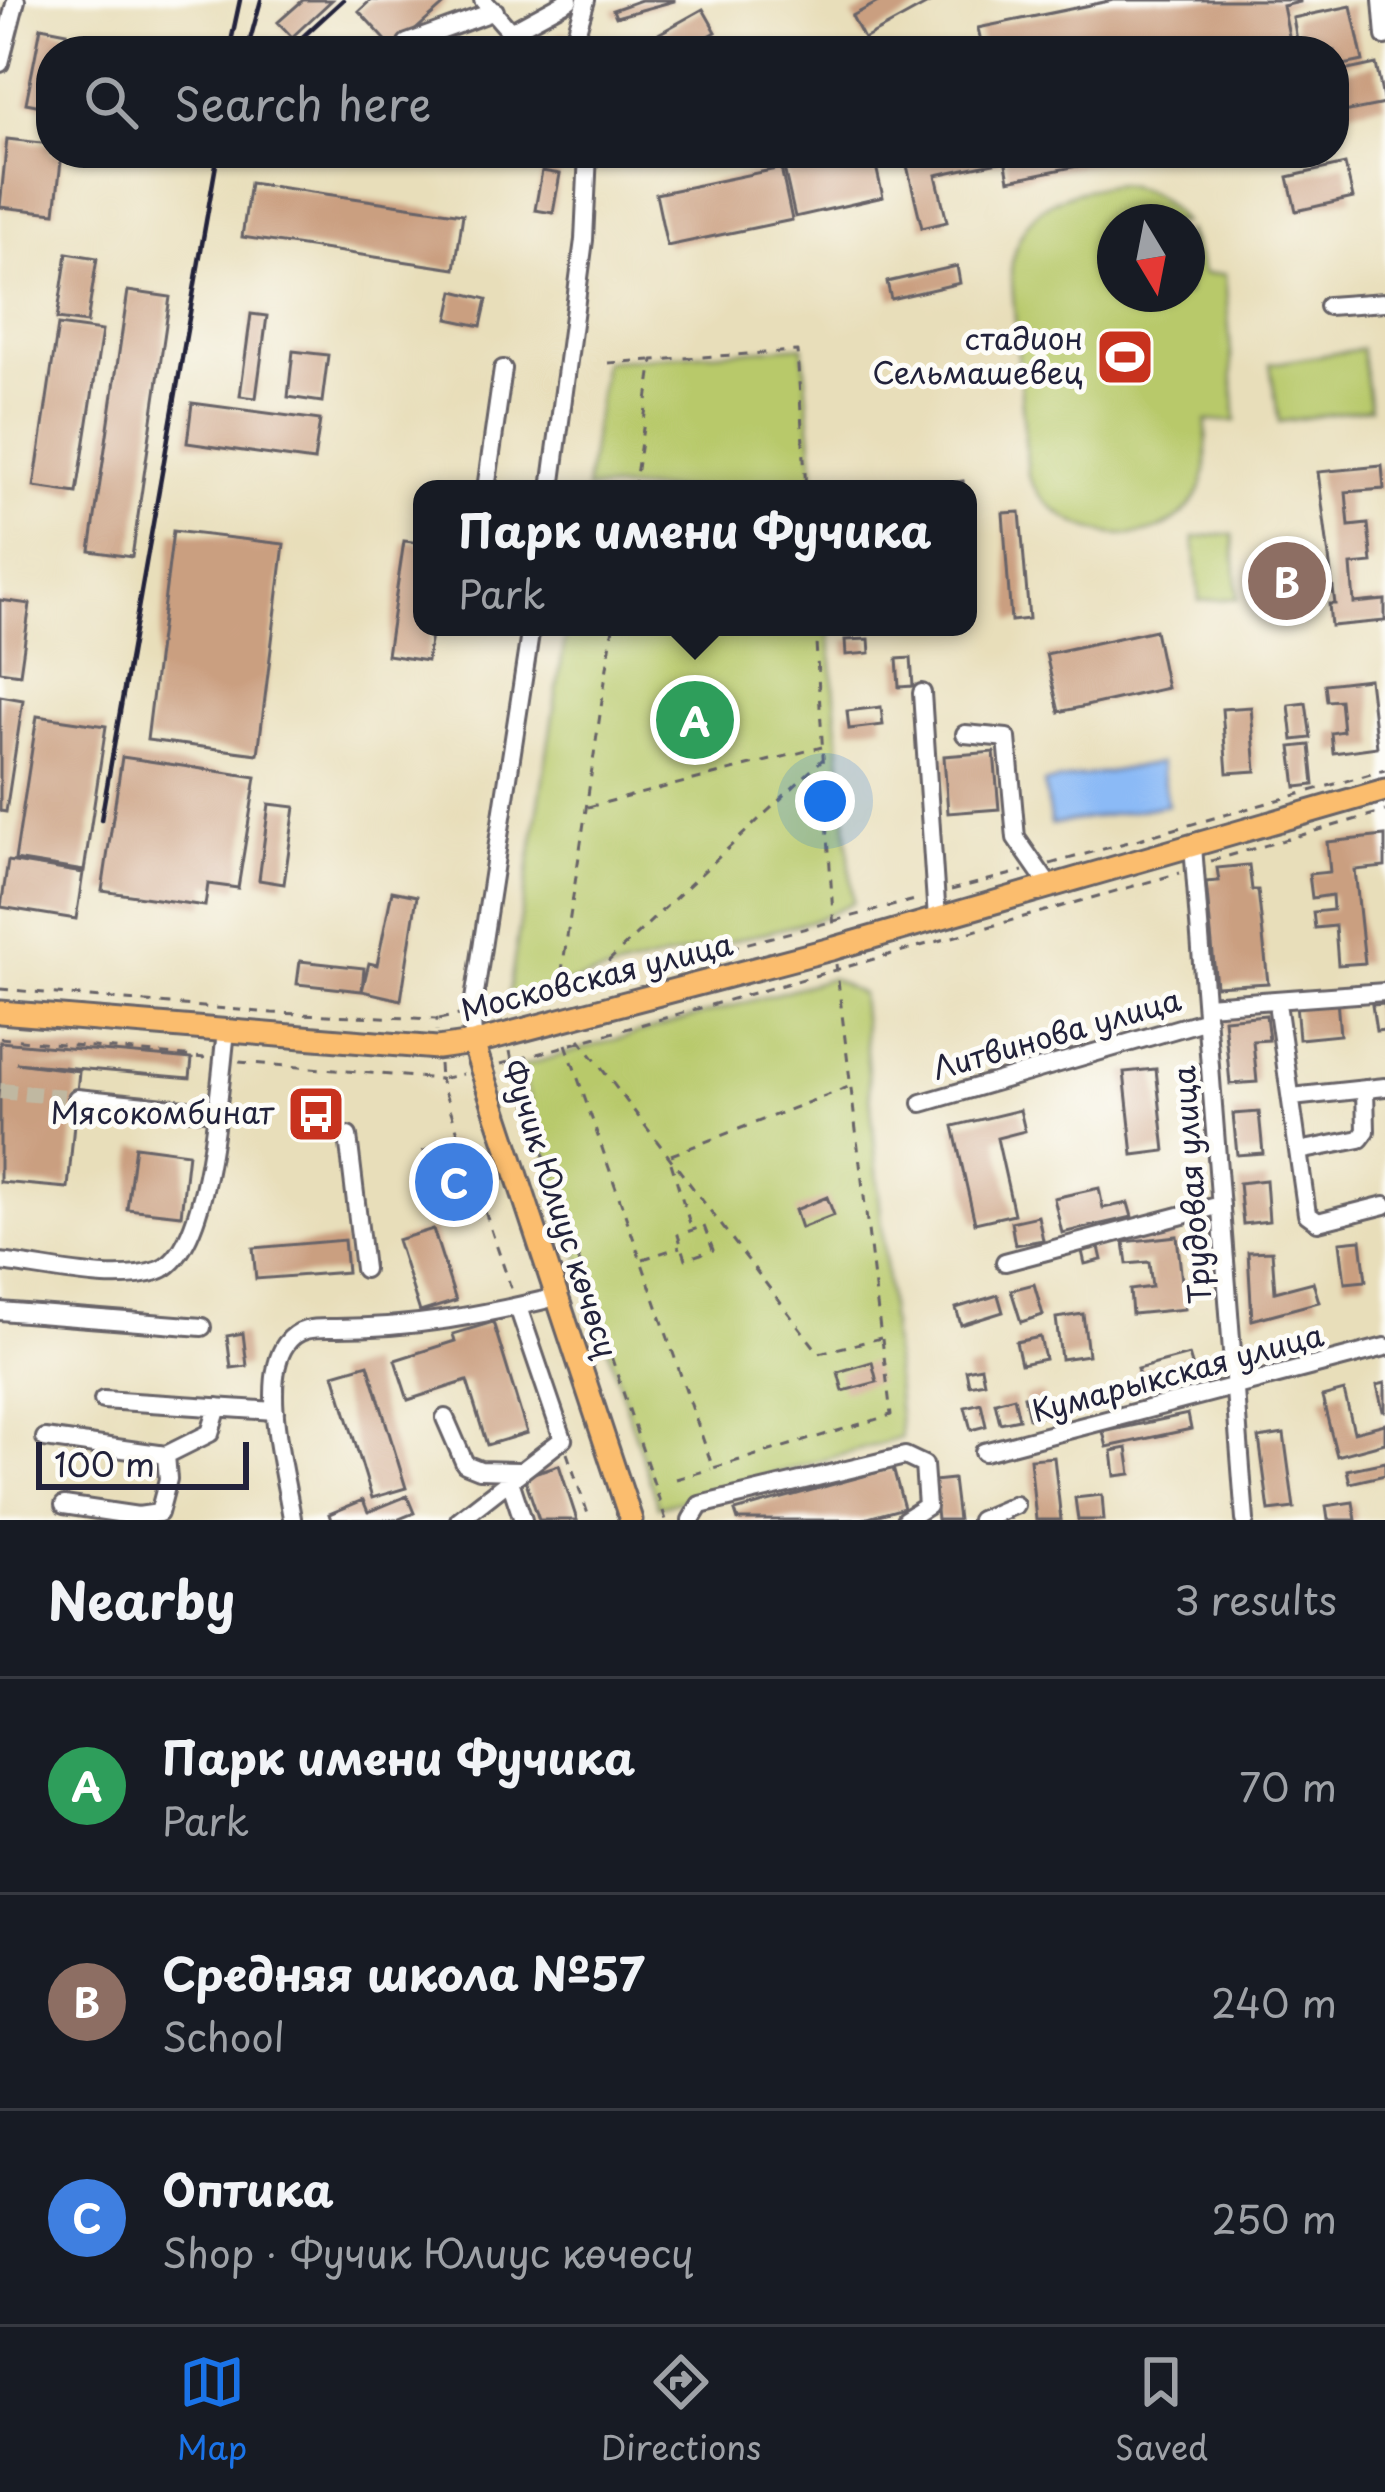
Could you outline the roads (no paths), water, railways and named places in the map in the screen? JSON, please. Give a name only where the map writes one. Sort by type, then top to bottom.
[{"type":"main road","name":"Московская улица","points":[[0,1012],[437,1048],[473,1043],[836,958],[937,919],[1050,887],[1194,857],[1385,790]]},
{"type":"main road","name":"Фучик Юлиус көчөсү","points":[[473,1043],[631,1520]]},
{"type":"street","points":[[0,63],[16,0]]},
{"type":"street","points":[[512,32],[569,0]]},
{"type":"street","points":[[576,34],[586,0]]},
{"type":"street","points":[[1382,0],[1385,36]]},
{"type":"street","points":[[424,36],[489,6],[515,36]]},
{"type":"street","points":[[552,480],[588,204],[588,168]]},
{"type":"street","points":[[1328,306],[1385,302]]},
{"type":"street","points":[[487,480],[503,369]]},
{"type":"street","name":"Фучик Юлиус көчөсү","points":[[473,1043],[472,1013],[530,636]]},
{"type":"street","points":[[922,693],[937,919]]},
{"type":"street","points":[[965,734],[1006,738],[1016,838],[1050,887]]},
{"type":"street","name":"Трудовая улица","points":[[1194,857],[1245,1520]]},
{"type":"street","name":"Литвинова улица","points":[[922,1103],[1206,1012],[1385,992]]},
{"type":"street","points":[[1278,1010],[1311,1220],[1385,1205]]},
{"type":"street","points":[[0,1262],[125,1275],[159,1271],[183,1256],[198,1218],[226,1032]]},
{"type":"street","points":[[1292,1096],[1385,1087]]},
{"type":"street","points":[[1299,1151],[1360,1139],[1366,1131],[1365,1089]]},
{"type":"street","points":[[77,1098],[214,1112]]},
{"type":"street","points":[[348,1136],[364,1269]]},
{"type":"street","points":[[1006,1262],[1221,1205]]},
{"type":"street","points":[[292,1518],[275,1411],[280,1354],[288,1340],[305,1329],[393,1329],[557,1297]]},
{"type":"street","points":[[459,1520],[563,1439],[518,1306]]},
{"type":"street","points":[[0,1311],[202,1327]]},
{"type":"street","name":"Кумарыкская улица","points":[[984,1452],[1235,1391],[1385,1347]]},
{"type":"street","points":[[103,1400],[275,1411]]},
{"type":"street","points":[[45,1438],[166,1456],[210,1432],[218,1408]]},
{"type":"street","points":[[445,1418],[464,1464],[480,1471],[514,1474]]},
{"type":"street","points":[[64,1505],[138,1516],[159,1513],[165,1497],[166,1456]]},
{"type":"street","points":[[691,1520],[700,1505],[904,1456],[918,1457],[924,1465],[927,1506],[905,1520]]},
{"type":"street","points":[[514,1474],[523,1520]]},
{"type":"street","points":[[980,1520],[1015,1505]]},
{"type":"water","points":[[1160,763],[1168,805],[1051,825],[1044,783]]},
{"type":"tunnel","points":[[0,1091],[77,1098]]},
{"type":"railway","points":[[232,36],[240,0]]},
{"type":"railway","points":[[251,36],[261,0]]},
{"type":"railway","points":[[304,36],[343,0]]},
{"type":"railway","points":[[101,820],[215,168]]},
{"type":"place","name":"стадион Сельмашевец","points":[[1125,357]]},
{"type":"place","name":"Средняя школа №57","points":[[1287,581]]},
{"type":"place","name":"Парк имени Фучика","points":[[695,720]]},
{"type":"place","name":"Мясокомбинат","points":[[316,1114]]},
{"type":"place","name":"Оптика","points":[[454,1182]]}]
